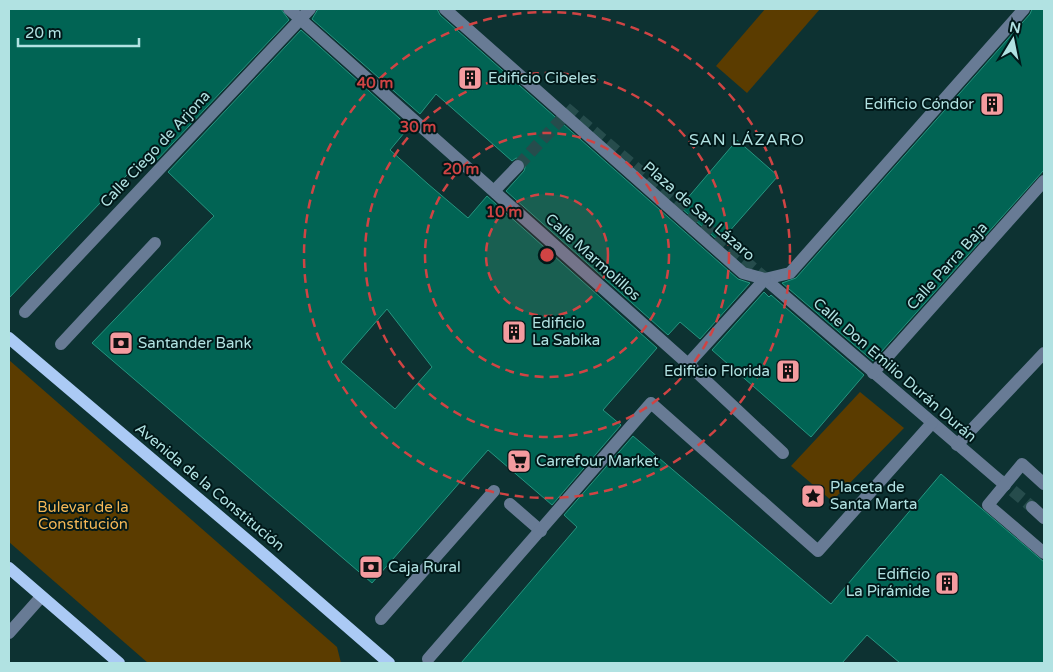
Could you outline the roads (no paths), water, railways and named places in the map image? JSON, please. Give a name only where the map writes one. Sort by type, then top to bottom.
[{"type":"main road","name":"Avenida de la Constitución","points":[[9,338],[254,545],[389,663]]},
{"type":"main road","points":[[9,568],[119,663]]},
{"type":"street","name":"Calle Marmolillos","points":[[289,9],[688,364],[784,452]]},
{"type":"street","name":"Calle Ciego de Arjona","points":[[25,312],[310,9]]},
{"type":"street","name":"Plaza de San Lázaro","points":[[445,9],[743,273],[765,279]]},
{"type":"street","points":[[688,364],[765,279],[790,273],[1024,9]]},
{"type":"street","points":[[494,191],[518,166]]},
{"type":"street","name":"Calle Parra Baja","points":[[873,373],[1044,181]]},
{"type":"street","points":[[61,344],[155,243]]},
{"type":"street","name":"Calle Don Emilio Durán Durán","points":[[765,279],[1005,485]]},
{"type":"street","points":[[957,445],[1044,353]]},
{"type":"street","points":[[428,658],[651,403],[818,551],[932,422]]},
{"type":"street","points":[[1044,484],[1022,464],[988,505],[1044,553]]},
{"type":"street","points":[[381,619],[494,491]]},
{"type":"street","points":[[510,504],[541,531]]},
{"type":"street","points":[[1032,507],[1044,518]]},
{"type":"street","points":[[9,633],[42,596]]},
{"type":"tunnel","points":[[566,108],[767,280]]},
{"type":"tunnel","points":[[518,166],[565,115]]},
{"type":"tunnel","points":[[999,479],[1032,507]]},
{"type":"place","name":"Edificio Cibeles","points":[[470,78]]},
{"type":"place","name":"Edificio Cóndor","points":[[992,104]]},
{"type":"place","name":"Edificio La Sabika","points":[[514,332]]},
{"type":"place","name":"Santander Bank","points":[[121,343]]},
{"type":"place","name":"Edificio Florida","points":[[788,371]]},
{"type":"place","name":"Carrefour Market","points":[[519,461]]},
{"type":"place","name":"Placeta de Santa Marta","points":[[813,496]]},
{"type":"place","name":"Caja Rural","points":[[371,567]]},
{"type":"place","name":"Edificio La Pirámide","points":[[947,583]]},
{"type":"district","name":"SAN LÁZARO","points":[[747,140]]},
{"type":"park label","name":"Bulevar de la Constitución","points":[[83,516]]}]
